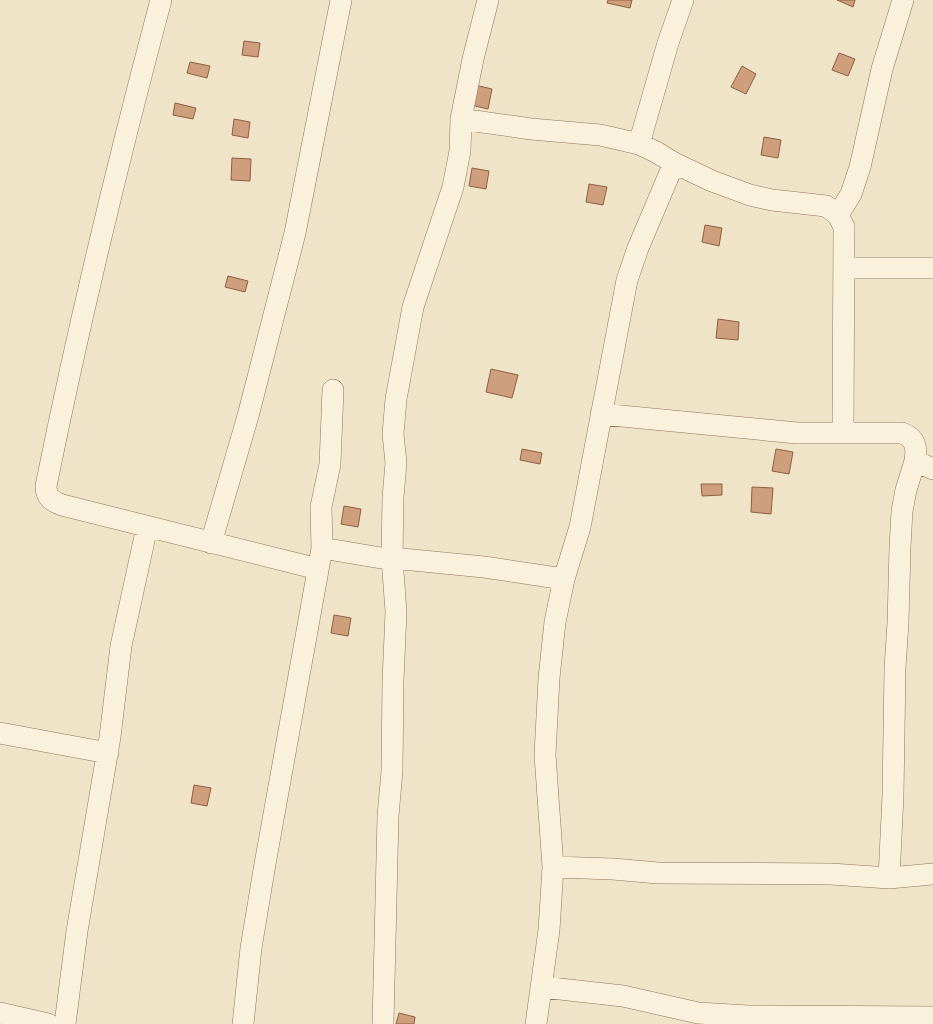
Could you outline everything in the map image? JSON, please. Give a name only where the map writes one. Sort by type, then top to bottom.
[{"type":"street","points":[[161,0],[69,369],[46,486],[48,498],[54,502],[147,527],[318,569]]},
{"type":"street","points":[[211,542],[248,416],[295,233],[341,0]]},
{"type":"street","points":[[383,1024],[388,816],[392,771],[396,612],[392,558],[393,497],[396,463],[393,434],[396,399],[413,307],[453,187],[460,151],[461,119],[473,59],[488,0]]},
{"type":"street","points":[[639,144],[668,42],[683,0]]},
{"type":"street","points":[[838,215],[851,194],[860,167],[882,69],[903,0]]},
{"type":"street","points":[[461,119],[531,129],[600,135],[639,144],[674,163],[750,195],[772,200],[826,206],[838,215],[844,227],[845,268],[842,342],[843,432]]},
{"type":"street","points":[[536,1024],[549,930],[553,867],[545,755],[549,678],[555,622],[564,579],[580,527],[627,280],[638,248],[674,163]]},
{"type":"street","points":[[845,268],[933,268]]},
{"type":"street","points":[[243,1024],[251,948],[264,864],[322,548],[320,507],[330,464],[333,390]]},
{"type":"street","points":[[601,414],[797,433],[902,433],[914,441],[924,465],[904,504],[900,547],[895,668],[893,795],[888,878]]},
{"type":"street","points":[[65,1024],[77,931],[108,754],[121,646],[147,527]]},
{"type":"street","points":[[322,548],[381,558],[484,567],[564,579]]},
{"type":"street","points":[[0,733],[108,754]]},
{"type":"street","points":[[553,867],[658,873],[831,874],[888,878],[933,874]]},
{"type":"street","points":[[542,987],[622,996],[748,1020],[933,1017]]},
{"type":"street","points":[[0,1013],[48,1024]]},
{"type":"building","points":[[608,0],[632,0],[630,8],[607,3]]},
{"type":"building","points":[[837,0],[855,0],[853,7]]},
{"type":"building","points":[[244,41],[260,43],[258,57],[242,55]]},
{"type":"building","points":[[839,53],[855,59],[848,76],[832,70]]},
{"type":"building","points":[[190,62],[210,66],[207,78],[187,73]]},
{"type":"building","points":[[742,66],[756,74],[746,94],[731,87]]},
{"type":"building","points":[[475,85],[492,89],[488,109],[471,105]]},
{"type":"building","points":[[175,103],[196,108],[193,119],[173,115]]},
{"type":"building","points":[[234,119],[250,122],[248,138],[232,135]]},
{"type":"building","points":[[764,137],[781,140],[778,158],[761,155]]},
{"type":"building","points":[[232,158],[251,159],[250,181],[231,180]]},
{"type":"building","points":[[472,168],[489,171],[486,189],[469,186]]},
{"type":"building","points":[[589,184],[607,187],[603,205],[586,202]]},
{"type":"building","points":[[705,225],[722,228],[719,246],[702,242]]},
{"type":"building","points":[[228,276],[248,281],[245,292],[225,287]]},
{"type":"building","points":[[718,319],[739,322],[738,340],[716,338]]},
{"type":"building","points":[[491,369],[518,375],[512,398],[486,392]]},
{"type":"building","points":[[522,449],[542,453],[540,464],[520,460]]},
{"type":"building","points":[[776,449],[793,452],[789,474],[772,471]]},
{"type":"building","points":[[701,484],[722,484],[722,495],[702,496]]},
{"type":"building","points":[[752,487],[773,488],[771,514],[751,512]]},
{"type":"building","points":[[344,506],[361,509],[358,527],[341,524]]},
{"type":"building","points":[[334,615],[351,618],[348,636],[331,633]]},
{"type":"building","points":[[194,785],[211,788],[207,806],[191,803]]},
{"type":"building","points":[[399,1013],[415,1017],[414,1024],[396,1024]]}]
